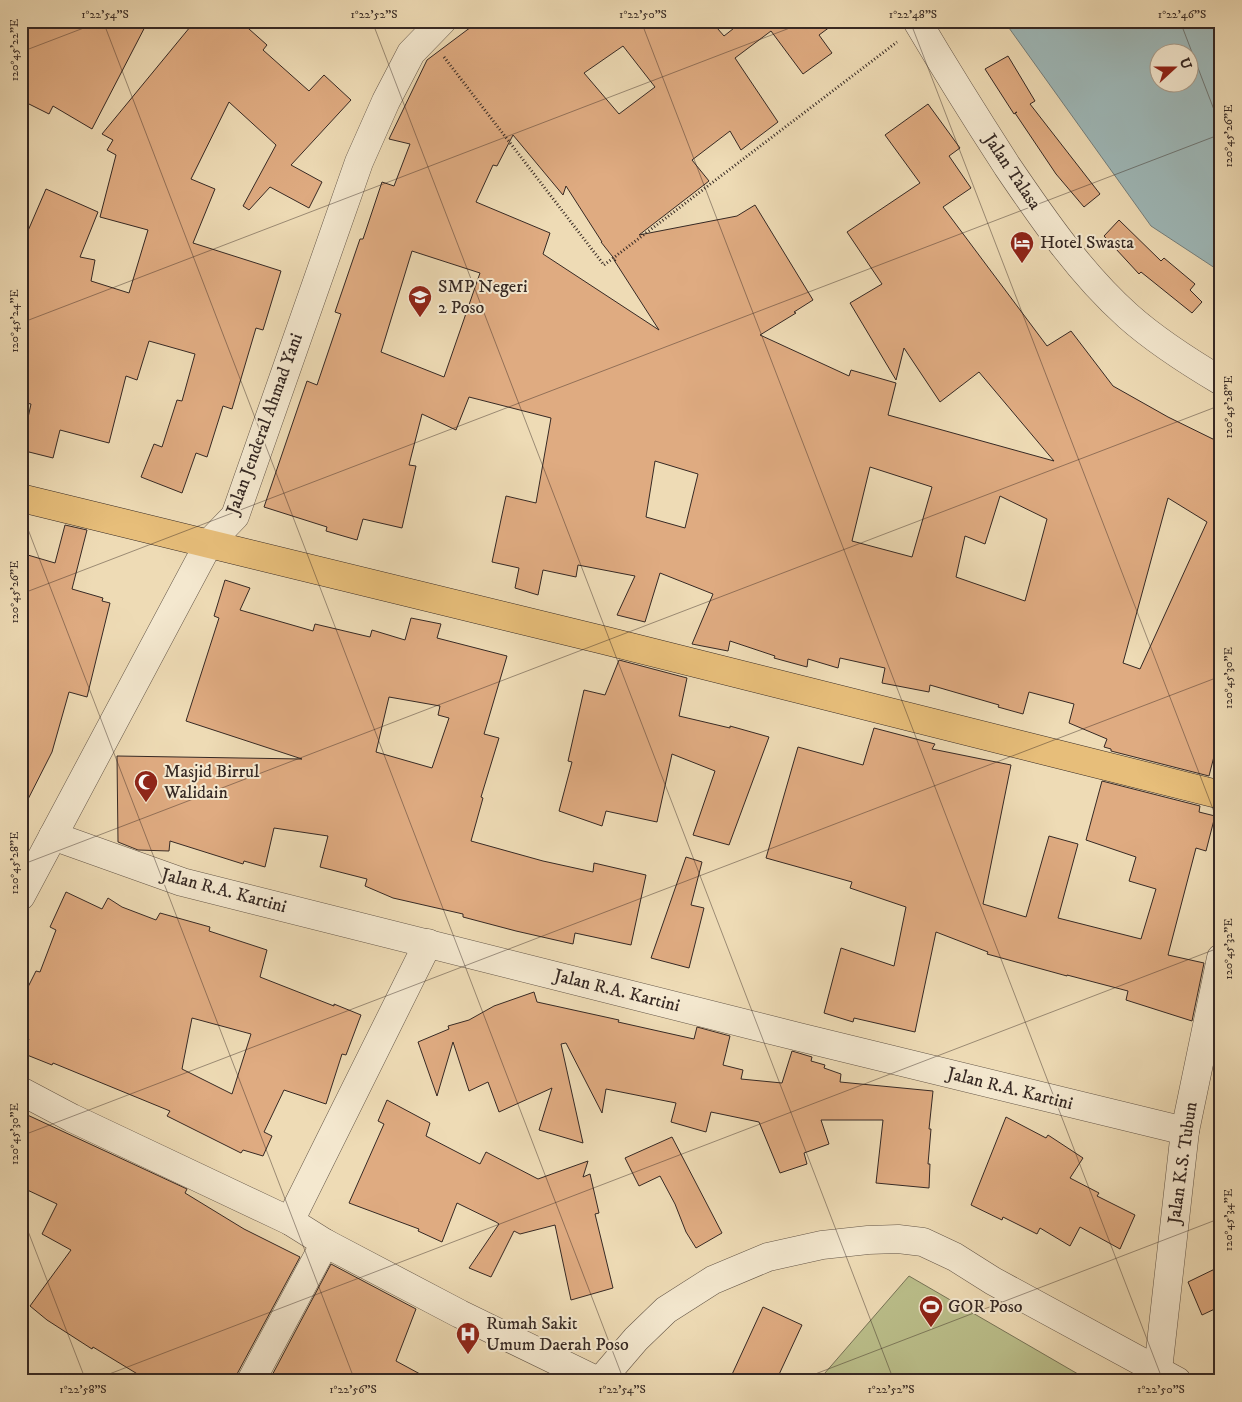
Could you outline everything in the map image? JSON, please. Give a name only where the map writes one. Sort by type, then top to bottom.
[{"type":"main road","points":[[21,498],[1221,795]]},
{"type":"street","name":"Jalan Talasa","points":[[918,23],[990,140],[1064,248],[1129,317],[1153,336],[1221,382]]},
{"type":"street","name":"Jalan Jenderal Ahmad Yani","points":[[21,896],[209,543],[235,516],[359,162],[411,53],[434,28]]},
{"type":"street","name":"Jalan R.A. Kartini","points":[[53,836],[182,882],[789,1035],[1185,1132]]},
{"type":"street","points":[[290,1221],[428,943]]},
{"type":"street","name":"Jalan K.S. Tubun","points":[[1168,1376],[1185,1132],[1221,958]]},
{"type":"street","points":[[21,1091],[72,1118],[290,1221],[325,1243],[460,1314],[599,1381],[636,1339],[666,1310],[713,1280],[768,1257],[822,1245],[898,1239],[922,1242],[955,1257],[993,1281],[1168,1376]]},
{"type":"street","points":[[251,1381],[325,1243]]},
{"type":"path","points":[[434,28],[604,266],[918,23]]},
{"type":"green space","name":"GOR Poso","points":[[909,1276],[1090,1381],[818,1381]]},
{"type":"water","points":[[1004,21],[1221,21],[1221,272],[1151,226]]},
{"type":"building","points":[[21,21],[148,21],[92,129],[53,106],[49,114],[21,100]]},
{"type":"building","points":[[195,21],[240,21],[267,45],[263,50],[309,91],[324,75],[351,100],[291,165],[322,182],[309,208],[270,187],[249,210],[243,206],[276,145],[229,102],[191,179],[215,189],[193,243],[281,271],[263,330],[256,328],[232,409],[223,406],[207,457],[196,453],[182,493],[141,477],[154,444],[162,447],[177,400],[182,401],[195,354],[149,341],[137,380],[126,376],[109,443],[60,430],[53,458],[21,450],[31,404],[21,402],[21,247],[46,189],[98,212],[80,257],[95,260],[91,281],[129,293],[148,230],[100,217],[116,155],[107,150],[113,140],[102,134]]},
{"type":"building","points":[[479,21],[711,21],[724,36],[743,21],[838,21],[819,35],[832,53],[803,74],[771,31],[735,58],[778,122],[741,150],[730,131],[692,160],[709,181],[639,235],[737,216],[755,205],[813,300],[760,335],[849,376],[851,370],[896,383],[888,415],[1054,461],[979,372],[940,402],[904,348],[896,380],[850,303],[882,284],[847,232],[920,183],[885,135],[928,104],[960,148],[949,156],[971,188],[943,207],[1047,346],[1071,331],[1113,386],[1168,417],[1221,443],[1221,729],[1209,776],[1111,751],[1111,749],[1104,747],[1107,739],[1069,723],[1074,704],[1029,692],[1023,714],[930,685],[929,692],[882,683],[885,668],[840,658],[838,668],[808,659],[807,667],[774,658],[775,656],[730,641],[728,651],[692,644],[713,594],[660,573],[645,622],[617,615],[635,576],[578,565],[576,577],[543,570],[538,595],[515,588],[519,568],[492,562],[506,496],[536,503],[551,418],[469,397],[456,430],[422,414],[409,465],[416,466],[402,528],[363,519],[357,540],[326,531],[327,527],[264,507],[307,381],[317,385],[341,314],[335,312],[360,239],[363,239],[382,182],[394,186],[410,144],[389,139],[427,60]],"holes":[[[623,46],[655,87],[619,114],[584,73]],[[513,135],[563,195],[566,186],[659,330],[543,254],[550,233],[476,202],[493,165],[497,166]],[[412,251],[480,273],[444,377],[381,352]],[[655,461],[698,474],[685,528],[646,517]],[[870,467],[932,487],[912,557],[852,541]],[[1000,496],[1047,519],[1025,601],[956,577],[965,536],[985,544]],[[1168,498],[1207,522],[1140,669],[1123,663]]]},
{"type":"building","points":[[1008,56],[1035,101],[1030,104],[1100,194],[1084,207],[1056,174],[985,69]]},
{"type":"building","points":[[1119,220],[1161,261],[1164,258],[1195,284],[1190,290],[1202,302],[1192,313],[1141,272],[1139,274],[1104,236]]},
{"type":"building","points":[[65,525],[87,530],[72,589],[103,598],[102,601],[110,603],[87,697],[69,692],[52,752],[21,813],[21,553],[55,563]]},
{"type":"building","points":[[225,580],[250,588],[240,610],[313,631],[315,624],[370,637],[372,630],[405,640],[411,618],[441,624],[437,638],[507,656],[484,734],[499,738],[481,797],[483,798],[471,841],[543,861],[593,872],[594,863],[646,875],[631,945],[575,933],[573,944],[463,917],[463,914],[393,898],[365,886],[367,879],[320,867],[328,836],[274,828],[265,867],[244,861],[243,864],[170,841],[169,851],[138,850],[118,842],[117,756],[302,759],[186,721],[219,618],[214,616]],"holes":[[[389,697],[440,706],[438,715],[449,718],[432,768],[376,752]]]},
{"type":"building","points":[[619,660],[687,678],[679,716],[730,728],[730,726],[769,737],[729,845],[693,835],[715,771],[672,754],[657,822],[606,811],[602,826],[559,811],[572,762],[568,761],[584,690],[605,695]]},
{"type":"building","points":[[874,728],[935,744],[932,749],[1011,765],[983,904],[1026,917],[1049,836],[1078,844],[1058,918],[1141,939],[1156,889],[1129,881],[1136,857],[1086,840],[1102,781],[1200,806],[1199,812],[1215,816],[1206,851],[1196,848],[1168,955],[1204,963],[1192,1021],[1126,1000],[1128,991],[987,954],[988,952],[936,932],[915,1032],[854,1018],[853,1022],[824,1013],[841,948],[894,966],[906,907],[850,888],[852,882],[766,858],[798,747],[863,765]]},
{"type":"building","points":[[686,857],[702,862],[691,905],[704,908],[689,968],[651,958]]},
{"type":"building","points":[[66,892],[102,909],[108,898],[122,907],[156,920],[160,913],[210,927],[209,931],[267,950],[260,977],[361,1015],[346,1055],[342,1054],[326,1104],[284,1090],[264,1132],[272,1136],[263,1156],[243,1150],[241,1153],[167,1116],[170,1111],[53,1063],[52,1065],[22,1053],[29,1039],[21,1035],[21,1001],[36,971],[40,972],[56,930],[50,927]],"holes":[[[192,1018],[251,1034],[232,1094],[182,1069]]]},
{"type":"building","points":[[534,992],[537,1002],[619,1020],[618,1022],[694,1039],[697,1027],[730,1036],[723,1065],[743,1070],[741,1079],[782,1083],[792,1051],[812,1057],[811,1061],[825,1065],[824,1068],[841,1074],[840,1082],[933,1091],[929,1129],[931,1129],[928,1164],[930,1164],[929,1188],[876,1183],[883,1120],[821,1120],[829,1144],[804,1153],[807,1164],[780,1173],[759,1122],[711,1112],[706,1132],[671,1122],[676,1103],[606,1089],[602,1113],[566,1043],[561,1044],[583,1143],[539,1130],[552,1088],[499,1112],[488,1082],[469,1091],[453,1042],[437,1096],[418,1042],[449,1029],[448,1026],[469,1020],[494,1006]]},
{"type":"building","points":[[387,1100],[430,1123],[426,1136],[480,1164],[486,1152],[538,1179],[588,1161],[583,1177],[590,1174],[599,1213],[595,1214],[613,1288],[571,1300],[555,1225],[520,1234],[514,1231],[491,1277],[469,1268],[499,1224],[496,1222],[457,1203],[442,1242],[418,1231],[419,1229],[349,1203],[384,1124],[378,1121]]},
{"type":"building","points":[[21,1112],[187,1189],[185,1193],[244,1229],[300,1257],[235,1381],[149,1381],[93,1347],[92,1349],[47,1320],[30,1306],[71,1250],[42,1234],[57,1204],[21,1187]]},
{"type":"building","points":[[1006,1117],[1046,1138],[1048,1135],[1083,1158],[1070,1178],[1099,1193],[1097,1196],[1135,1215],[1120,1249],[1080,1227],[1070,1246],[1040,1228],[1037,1234],[1003,1217],[1002,1220],[971,1205]]},
{"type":"building","points":[[672,1137],[722,1233],[696,1248],[686,1232],[675,1204],[660,1176],[639,1186],[625,1158]]},
{"type":"building","points":[[331,1264],[416,1309],[396,1361],[433,1381],[269,1381]]},
{"type":"building","points":[[1221,1266],[1221,1306],[1202,1315],[1188,1282]]},
{"type":"building","points":[[763,1307],[802,1325],[776,1381],[729,1381]]},
{"type":"place","name":"Hotel Swasta","points":[[1022,264]]},
{"type":"place","name":"SMP Negeri 2 Poso","points":[[420,318]]},
{"type":"place","name":"Masjid Birrul Walidain","points":[[146,803]]},
{"type":"place","name":"GOR Poso","points":[[931,1328]]},
{"type":"place","name":"Rumah Sakit Umum Daerah Poso","points":[[468,1355]]}]
